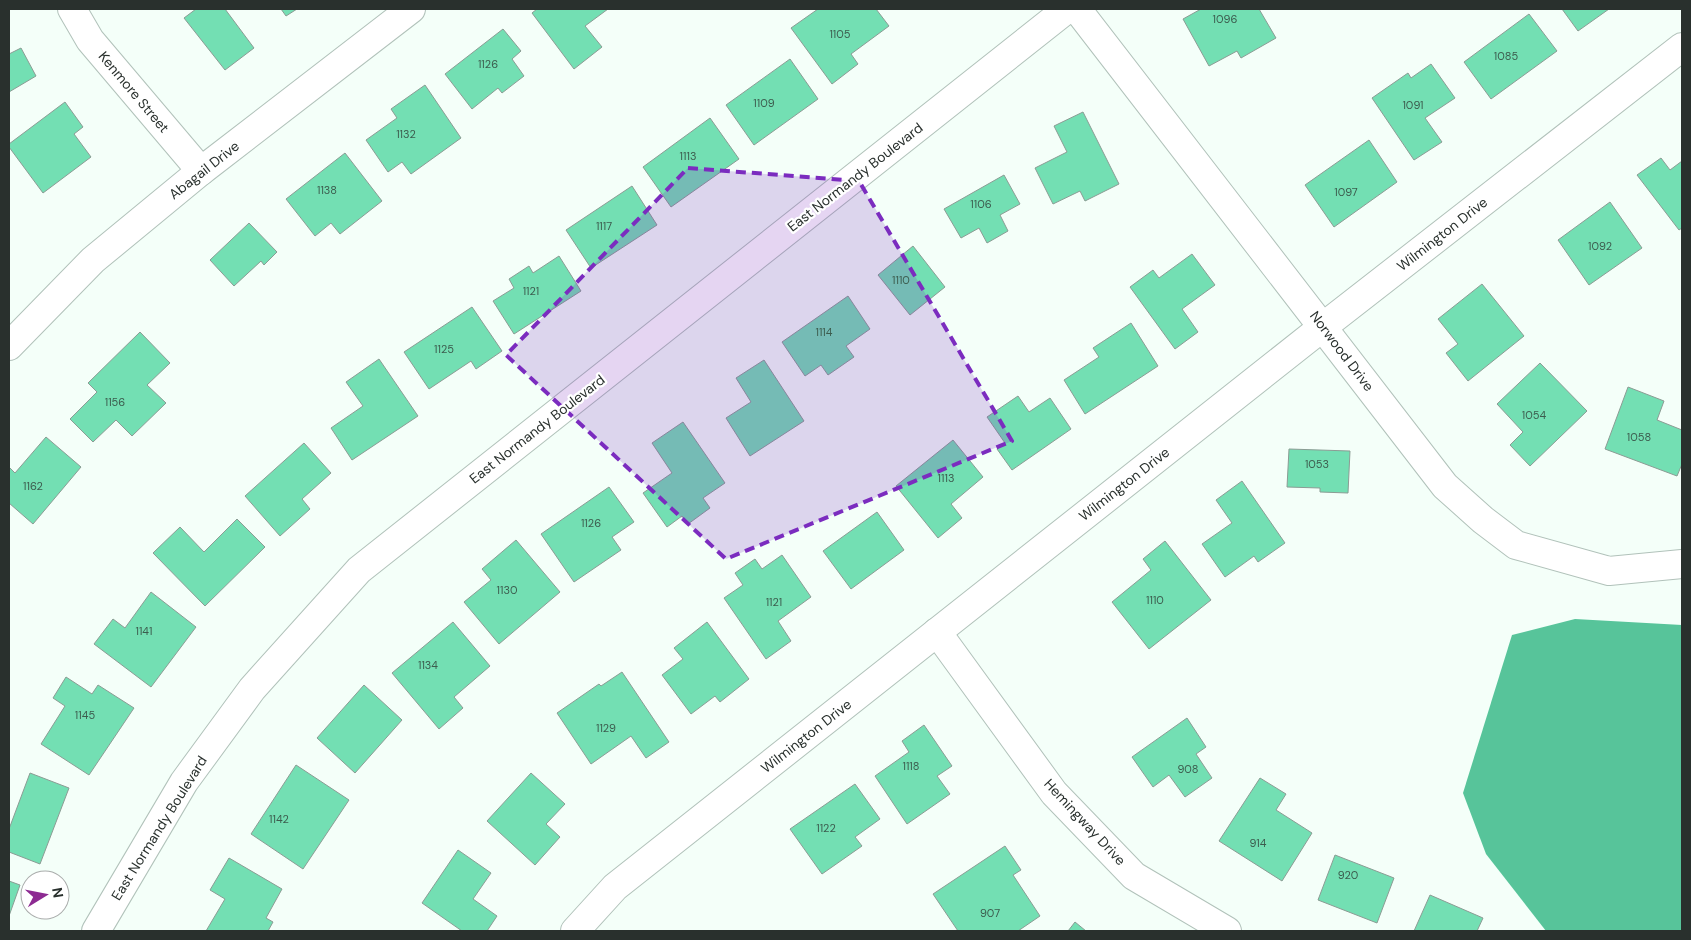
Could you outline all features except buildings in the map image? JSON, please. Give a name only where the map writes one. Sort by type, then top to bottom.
[{"type":"street","name":"Kenmore Street","points":[[72,9],[90,40],[201,172]]},
{"type":"street","name":"Abagail Drive","points":[[9,346],[93,260],[201,172],[411,9]]},
{"type":"street","name":"East Normandy Boulevard","points":[[96,931],[184,782],[252,689],[359,570],[1067,9]]},
{"type":"street","name":"Norwood Drive","points":[[1077,9],[1324,326],[1445,486],[1483,520],[1516,545],[1609,571],[1682,564]]},
{"type":"street","name":"Wilmington Drive","points":[[575,931],[615,888],[1324,326],[1682,47]]},
{"type":"street","name":"Hemingway Drive","points":[[937,632],[1054,793],[1134,876],[1228,931]]},
{"type":"highlighted area","points":[[688,168],[859,181],[1012,441],[726,559],[506,355]]},
{"type":"shaded area","points":[[1575,619],[1682,625],[1682,931],[1546,931],[1486,854],[1463,793],[1512,635]]}]
